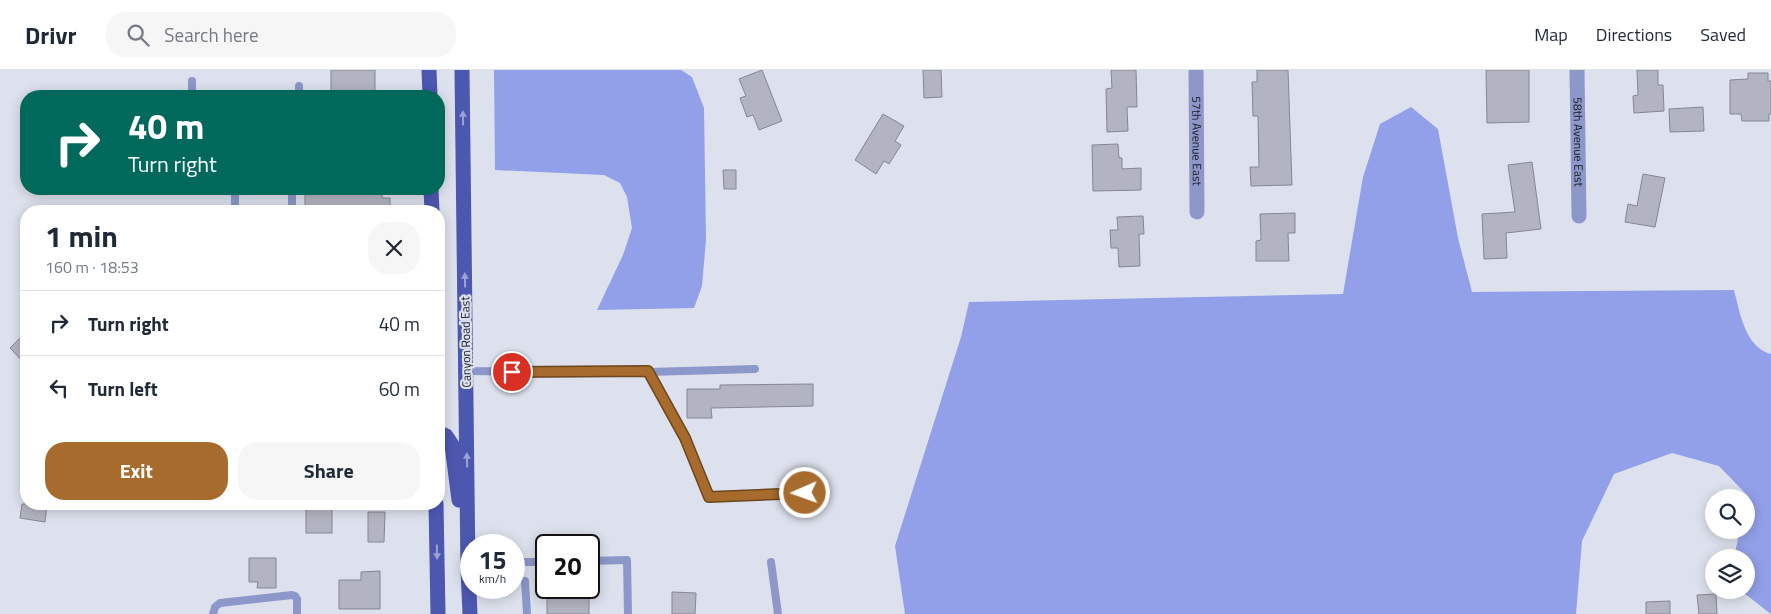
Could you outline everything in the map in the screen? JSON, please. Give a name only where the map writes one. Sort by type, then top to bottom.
[{"type":"main road","points":[[430,70],[430,90]]},
{"type":"main road","name":"Canyon Road East","points":[[462,70],[469,534]]},
{"type":"main road","points":[[445,436],[452,445],[465,534]]},
{"type":"main road","points":[[436,510],[438,614]]},
{"type":"main road","name":"Canyon Road East","points":[[470,599],[470,614]]},
{"type":"street","name":"57th Avenue East","points":[[1196,70],[1197,212]]},
{"type":"street","name":"58th Avenue East","points":[[1577,70],[1579,216]]},
{"type":"lane","points":[[192,81],[192,90]]},
{"type":"lane","points":[[466,371],[603,373],[755,369]]},
{"type":"lane","points":[[648,371],[685,438],[709,497],[805,493]]},
{"type":"lane","points":[[600,561],[627,560],[628,614]]},
{"type":"lane","points":[[771,562],[778,614]]},
{"type":"lane","points":[[525,581],[527,614]]},
{"type":"lane","points":[[213,614],[215,606],[220,604],[292,596],[295,596],[297,599],[297,614]]},
{"type":"shaded area","points":[[494,70],[681,70],[692,77],[704,108],[706,240],[702,286],[694,308],[597,310],[623,255],[632,228],[627,197],[620,183],[604,175],[495,170]]},
{"type":"shaded area","points":[[1411,107],[1438,129],[1458,238],[1472,292],[1734,290],[1741,319],[1749,337],[1762,350],[1771,354],[1771,614],[1752,599],[1755,599],[1755,549],[1736,549],[1738,539],[1755,539],[1755,489],[1741,489],[1719,466],[1672,453],[1614,474],[1582,541],[1576,614],[905,614],[895,546],[961,337],[969,302],[1343,294],[1363,177],[1380,124]]},
{"type":"building","points":[[331,70],[375,70],[375,90],[331,90]]},
{"type":"building","points":[[762,70],[782,121],[759,130],[753,115],[747,117],[740,98],[746,96],[739,79]]},
{"type":"building","points":[[923,70],[941,70],[942,97],[924,98]]},
{"type":"building","points":[[1111,70],[1136,70],[1137,107],[1127,107],[1128,131],[1107,132],[1106,89],[1112,88]]},
{"type":"building","points":[[1257,70],[1288,70],[1292,185],[1251,186],[1250,167],[1259,167],[1258,116],[1253,116],[1252,82],[1257,82]]},
{"type":"building","points":[[1486,70],[1529,70],[1529,122],[1487,123]]},
{"type":"building","points":[[1637,70],[1658,70],[1658,85],[1663,85],[1664,111],[1634,113],[1633,96],[1638,95]]},
{"type":"building","points":[[1748,73],[1768,73],[1768,81],[1771,81],[1771,114],[1769,114],[1769,121],[1742,121],[1741,114],[1730,114],[1730,80],[1748,79]]},
{"type":"building","points":[[1703,107],[1704,131],[1670,132],[1669,109]]},
{"type":"building","points":[[883,114],[904,126],[895,141],[901,145],[889,164],[884,161],[876,174],[855,160]]},
{"type":"building","points":[[1118,144],[1119,158],[1122,158],[1122,169],[1141,168],[1141,190],[1093,191],[1092,145]]},
{"type":"building","points":[[1532,162],[1541,229],[1506,233],[1507,258],[1484,259],[1482,214],[1515,212],[1508,165]]},
{"type":"building","points":[[723,170],[736,170],[736,189],[724,189]]},
{"type":"building","points":[[1643,174],[1665,178],[1655,227],[1625,222],[1628,204],[1637,206]]},
{"type":"building","points":[[305,195],[382,195],[382,198],[390,198],[390,205],[305,205]]},
{"type":"building","points":[[1295,213],[1295,233],[1288,233],[1289,261],[1256,261],[1256,241],[1261,240],[1260,214]]},
{"type":"building","points":[[1143,216],[1144,234],[1139,234],[1140,266],[1119,267],[1118,248],[1111,248],[1110,230],[1118,230],[1117,217]]},
{"type":"building","points":[[20,338],[20,359],[10,348]]},
{"type":"building","points":[[813,384],[813,406],[711,408],[712,418],[687,418],[687,389],[720,389],[720,385]]},
{"type":"building","points":[[21,510],[46,510],[45,522],[20,518]]},
{"type":"building","points":[[306,510],[332,510],[332,533],[306,533]]},
{"type":"building","points":[[368,512],[385,512],[384,542],[368,542]]},
{"type":"building","points":[[249,558],[276,558],[276,588],[257,588],[258,582],[249,582]]},
{"type":"building","points":[[380,571],[380,609],[339,609],[339,580],[361,580],[361,572]]},
{"type":"building","points":[[672,592],[696,593],[695,614],[672,614]]},
{"type":"building","points":[[1697,595],[1705,595],[1705,599],[1716,599],[1717,614],[1699,614]]},
{"type":"building","points":[[547,599],[589,599],[589,614],[547,614]]},
{"type":"building","points":[[1670,601],[1670,614],[1646,614],[1646,602]]},
{"type":"route","points":[[512,372],[612,373],[648,371],[685,438],[709,497],[805,493]]}]
